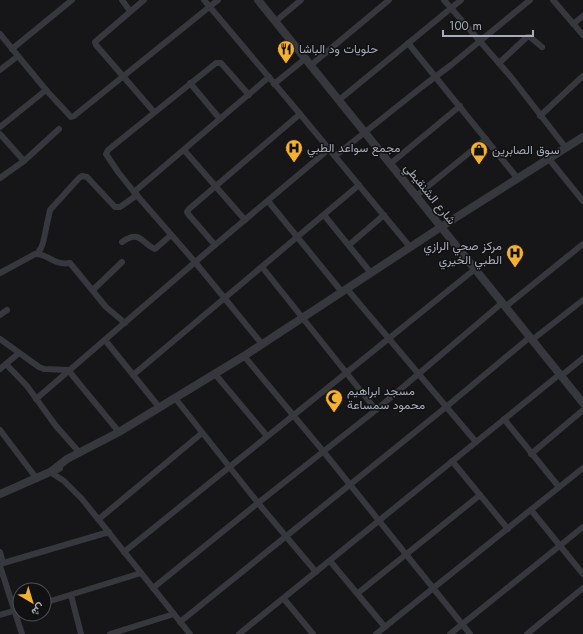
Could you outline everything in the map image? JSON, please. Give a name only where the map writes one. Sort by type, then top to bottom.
[{"type":"street","points":[[12,49],[72,0]]},
{"type":"street","points":[[122,0],[130,11]]},
{"type":"street","points":[[144,0],[95,42],[154,112]]},
{"type":"street","points":[[204,0],[410,247]]},
{"type":"street","points":[[0,34],[46,90],[71,117],[124,77],[218,0]]},
{"type":"street","name":"شارع الشنقيطي","points":[[258,0],[583,403]]},
{"type":"street","points":[[276,21],[301,0]]},
{"type":"street","points":[[311,65],[389,0]]},
{"type":"street","points":[[444,0],[499,63],[566,148]]},
{"type":"street","points":[[340,100],[461,0]]},
{"type":"street","points":[[335,156],[530,0]]},
{"type":"street","points":[[553,0],[583,35]]},
{"type":"street","points":[[573,24],[583,16]]},
{"type":"street","points":[[499,63],[526,37],[530,37],[542,47]]},
{"type":"street","points":[[408,43],[518,179]]},
{"type":"street","points":[[0,70],[18,56]]},
{"type":"street","points":[[274,84],[306,58]]},
{"type":"street","points":[[249,95],[221,63],[218,62],[154,112],[106,154],[135,194],[195,262],[262,344]]},
{"type":"street","points":[[540,116],[583,76]]},
{"type":"street","points":[[0,273],[36,254],[42,248],[50,210],[74,182],[82,176],[87,177],[115,207],[120,207],[269,77]]},
{"type":"street","points":[[190,84],[220,119]]},
{"type":"street","points":[[0,127],[46,90]]},
{"type":"street","points":[[390,164],[460,106]]},
{"type":"street","points":[[215,245],[187,212],[216,185],[300,114]]},
{"type":"street","points":[[0,178],[24,161],[59,129]]},
{"type":"street","points":[[0,134],[24,161]]},
{"type":"street","points":[[52,471],[62,462],[119,432],[244,356],[440,227],[583,138]]},
{"type":"street","points":[[416,196],[486,139]]},
{"type":"street","points":[[36,399],[68,370],[329,149]]},
{"type":"street","points":[[184,150],[216,185],[244,220]]},
{"type":"street","points":[[549,159],[583,201]]},
{"type":"street","points":[[133,374],[225,299],[359,185]]},
{"type":"street","points":[[268,201],[389,339],[476,442]]},
{"type":"street","points":[[324,215],[371,273]]},
{"type":"street","points":[[349,245],[384,215]]},
{"type":"street","points":[[122,242],[135,236],[143,240],[154,249],[171,235]]},
{"type":"street","points":[[153,588],[258,502],[376,410],[503,305],[583,244]]},
{"type":"street","points":[[36,254],[58,263],[70,263],[106,307],[125,323]]},
{"type":"street","points":[[93,290],[122,262]]},
{"type":"street","points":[[262,267],[376,410]]},
{"type":"street","points":[[124,552],[230,467],[293,414],[475,269]]},
{"type":"street","points":[[180,622],[531,338],[583,300]]},
{"type":"street","points":[[0,315],[7,310]]},
{"type":"street","points":[[0,339],[18,353],[44,369],[68,370],[119,432]]},
{"type":"street","points":[[105,340],[159,407]]},
{"type":"street","points":[[0,368],[18,353]]},
{"type":"street","points":[[244,356],[293,414],[470,634]]},
{"type":"street","points":[[239,634],[504,419],[583,358]]},
{"type":"street","points":[[6,364],[27,386],[56,426],[79,452]]},
{"type":"street","points":[[215,374],[267,436]]},
{"type":"street","points":[[175,398],[316,572]]},
{"type":"street","points":[[531,454],[583,410]]},
{"type":"street","points":[[504,419],[559,487]]},
{"type":"street","points":[[0,430],[37,478]]},
{"type":"street","points":[[99,519],[202,432]]},
{"type":"street","points":[[0,494],[63,466],[97,447],[103,440]]},
{"type":"street","points":[[452,461],[508,529]]},
{"type":"street","points":[[376,634],[583,468]]},
{"type":"street","points":[[52,471],[72,489],[99,519],[190,634]]},
{"type":"street","points":[[358,593],[480,495]]},
{"type":"street","points":[[531,510],[583,574]]},
{"type":"street","points":[[450,634],[583,526]]},
{"type":"street","points":[[1,564],[109,532]]},
{"type":"street","points":[[0,552],[1,564],[12,596]]},
{"type":"street","points":[[330,561],[385,627]]},
{"type":"street","points":[[52,601],[141,573]]},
{"type":"street","points":[[527,634],[583,588]]},
{"type":"street","points":[[71,595],[82,634]]},
{"type":"street","points":[[284,599],[312,634]]},
{"type":"street","points":[[0,616],[12,612]]},
{"type":"street","points":[[110,634],[174,614]]},
{"type":"street","points":[[20,622],[22,634]]},
{"type":"place","name":"حلويات ود الباشا","points":[[286,64]]},
{"type":"place","name":"مجمع سواعد الطبي","points":[[294,163]]},
{"type":"place","name":"سوق الصابرين","points":[[479,165]]},
{"type":"place","name":"مركز صحي الرازي الطبي الخيري","points":[[515,268]]},
{"type":"place","name":"مسجد ابراهيم محمود سمساعة","points":[[334,413]]}]
